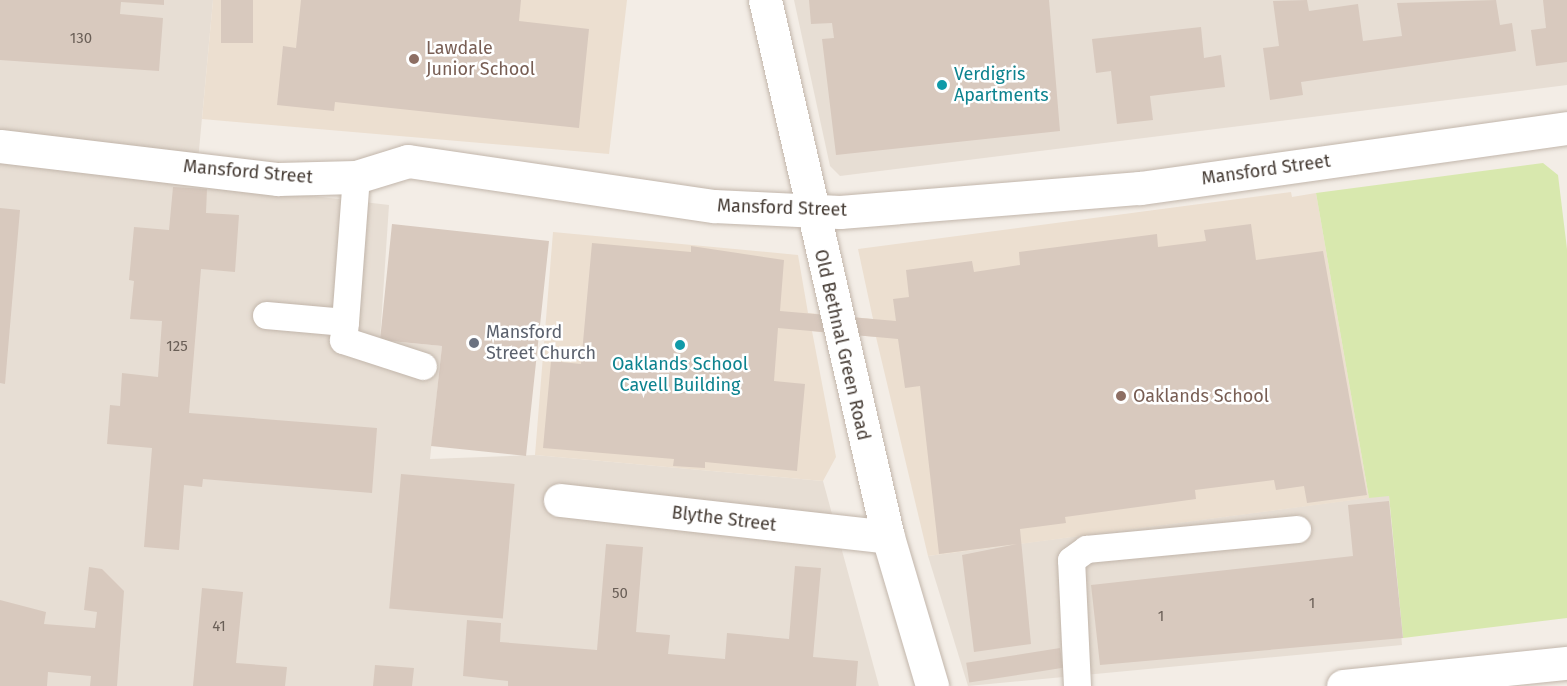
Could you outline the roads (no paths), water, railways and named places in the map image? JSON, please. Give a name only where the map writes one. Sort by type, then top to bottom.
[{"type":"street","name":"Old Bethnal Green Road","points":[[765,0],[810,210],[888,537],[932,686]]},
{"type":"street","name":"Mansford Street","points":[[0,146],[278,179],[356,177],[408,161],[714,206],[810,210],[892,210],[1140,188],[1567,128]]},
{"type":"street","name":"Blythe Street","points":[[560,500],[888,537]]},
{"type":"street","points":[[1343,686],[1484,678],[1567,663]]},
{"type":"lane","points":[[356,177],[343,340],[423,366]]},
{"type":"lane","points":[[266,315],[345,322]]},
{"type":"lane","points":[[1077,686],[1071,560],[1086,549],[1297,529]]},
{"type":"place","name":"Lawdale Junior School","points":[[414,59]]},
{"type":"place","name":"Verdigris Apartments","points":[[942,85]]},
{"type":"place","name":"Mansford Street Church","points":[[474,343]]},
{"type":"place","name":"Oaklands School Cavell Building","points":[[680,345]]},
{"type":"place","name":"Oaklands School","points":[[1121,396]]}]
